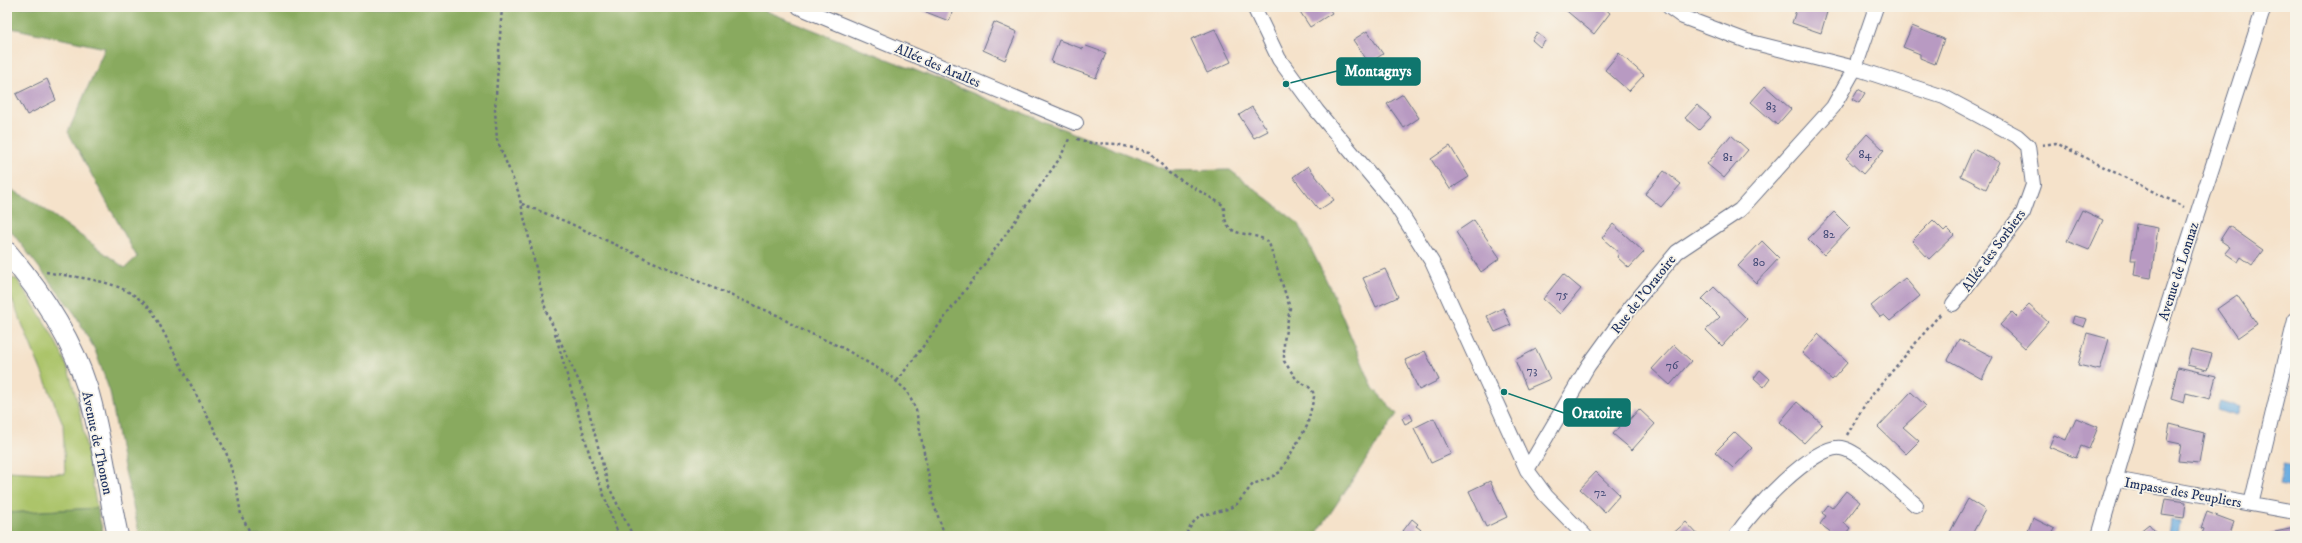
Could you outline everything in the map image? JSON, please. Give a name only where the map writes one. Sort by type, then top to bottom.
[{"type":"main road","name":"Avenue de Thonon","points":[[7,252],[43,299],[64,334],[87,387],[95,416],[118,536]]},
{"type":"street","name":"Allée des Aralles","points":[[799,7],[1076,123]]},
{"type":"street","points":[[1254,7],[1279,59],[1317,111],[1395,204],[1432,262],[1527,470],[1546,496],[1585,536]]},
{"type":"street","points":[[1670,7],[1683,17],[1747,41],[1855,68],[1944,97],[2017,136],[2028,146]]},
{"type":"street","name":"Rue de l'Oratoire","points":[[1527,470],[1588,366],[1630,308],[1677,252],[1740,210],[1833,107],[1855,68],[1876,7]]},
{"type":"street","name":"Avenue de Lonnaz","points":[[2098,536],[2114,479],[2196,214],[2264,7]]},
{"type":"street","name":"Allée des Sorbiers","points":[[1953,304],[2023,213],[2034,185],[2028,146]]},
{"type":"street","name":"Impasse des Peupliers","points":[[2251,504],[2295,320]]},
{"type":"street","points":[[1736,536],[1742,526],[1781,483],[1822,452],[1840,448],[1856,455],[1916,505]]},
{"type":"street","name":"Impasse des Peupliers","points":[[2114,479],[2295,512]]},
{"type":"path","points":[[502,7],[496,96],[496,130],[500,150],[518,191],[541,294],[553,327],[592,463],[619,536]]},
{"type":"path","points":[[897,381],[978,273],[1060,158],[1076,123]]},
{"type":"path","points":[[1071,136],[1084,141],[1116,144],[1150,152],[1169,173],[1223,205],[1226,222],[1230,228],[1235,232],[1263,237],[1269,243],[1288,300],[1290,312],[1284,341],[1284,361],[1297,380],[1309,387],[1313,392],[1314,397],[1308,426],[1280,472],[1270,478],[1253,484],[1236,504],[1223,510],[1199,516],[1185,536]]},
{"type":"path","points":[[2028,146],[2056,143],[2196,214]]},
{"type":"path","points":[[522,204],[562,220],[653,262],[779,316],[804,330],[843,348],[897,381],[913,400],[934,505],[945,536]]},
{"type":"path","points":[[20,267],[115,284],[136,295],[153,312],[226,452],[234,478],[241,515],[252,536]]},
{"type":"path","points":[[1840,448],[1852,423],[1867,401],[1939,314],[1953,304]]},
{"type":"path","points":[[553,327],[584,392],[608,485],[633,536]]},
{"type":"green space","points":[[7,7],[756,7],[1169,171],[1230,170],[1299,224],[1332,292],[1373,388],[1397,414],[1315,536],[140,536],[122,458],[110,392],[95,350],[75,314],[7,226],[7,187],[36,203],[125,268],[137,257],[68,132],[105,48],[7,27]]},
{"type":"green space","points":[[7,278],[17,279],[50,331],[66,364],[72,380],[80,416],[97,508],[7,513],[7,471],[65,474],[63,424],[7,287]]},
{"type":"green space","points":[[97,508],[104,536],[7,536],[7,513]]},
{"type":"water","points":[[2220,401],[2240,407],[2237,416],[2217,410]]},
{"type":"water","points":[[2283,464],[2293,466],[2291,479],[2293,483],[2289,487],[2279,485]]},
{"type":"water","points":[[2170,520],[2180,521],[2178,536],[2168,536]]},
{"type":"building","points":[[913,7],[954,7],[949,21]]},
{"type":"building","points":[[1297,7],[1328,7],[1332,13],[1310,27]]},
{"type":"building","points":[[1562,7],[1603,7],[1610,13],[1594,34]]},
{"type":"building","points":[[1797,7],[1812,7],[1827,12],[1821,33],[1792,23]]},
{"type":"building","points":[[994,22],[1017,32],[1005,60],[983,50]]},
{"type":"building","points":[[1912,26],[1944,39],[1935,64],[1920,58],[1920,54],[1903,47]]},
{"type":"building","points":[[1215,29],[1231,62],[1207,73],[1191,39]]},
{"type":"building","points":[[1367,31],[1383,54],[1369,63],[1353,40]]},
{"type":"building","points":[[1537,33],[1546,40],[1540,47],[1532,40]]},
{"type":"building","points":[[1059,40],[1083,49],[1086,46],[1106,53],[1096,78],[1051,62]]},
{"type":"building","points":[[1619,53],[1644,75],[1629,91],[1605,70]]},
{"type":"building","points":[[47,79],[56,100],[27,115],[16,94]]},
{"type":"building","points":[[1765,86],[1791,109],[1777,125],[1751,102]]},
{"type":"building","points":[[1858,89],[1865,93],[1859,103],[1852,99]]},
{"type":"building","points":[[1403,94],[1419,118],[1404,128],[1387,104]]},
{"type":"building","points":[[1697,105],[1711,117],[1699,130],[1685,118]]},
{"type":"building","points":[[1252,107],[1268,131],[1254,138],[1239,115]]},
{"type":"building","points":[[1867,134],[1884,150],[1863,174],[1846,158]]},
{"type":"building","points":[[1731,135],[1748,150],[1724,178],[1707,164]]},
{"type":"building","points":[[1450,146],[1469,177],[1450,189],[1431,159]]},
{"type":"building","points":[[1973,149],[1999,162],[1986,189],[1961,176]]},
{"type":"building","points":[[1308,166],[1334,200],[1319,210],[1293,177]]},
{"type":"building","points":[[1664,171],[1681,184],[1661,207],[1645,194]]},
{"type":"building","points":[[2082,210],[2103,220],[2089,250],[2067,241]]},
{"type":"building","points":[[1834,212],[1850,228],[1824,255],[1808,239]]},
{"type":"building","points":[[1474,220],[1500,258],[1481,272],[1456,232]]},
{"type":"building","points":[[1933,220],[1944,231],[1947,228],[1954,235],[1929,259],[1912,241]]},
{"type":"building","points":[[1613,224],[1644,252],[1629,268],[1617,257],[1619,253],[1602,238]]},
{"type":"building","points":[[2136,224],[2158,228],[2151,278],[2134,275],[2136,260],[2131,260]]},
{"type":"building","points":[[2229,226],[2263,250],[2252,265],[2241,257],[2238,262],[2225,253],[2230,247],[2220,240]]},
{"type":"building","points":[[1762,241],[1779,258],[1756,283],[1738,266]]},
{"type":"building","points":[[1385,269],[1398,297],[1376,307],[1363,278]]},
{"type":"building","points":[[1563,274],[1581,289],[1560,314],[1543,299]]},
{"type":"building","points":[[1905,278],[1920,296],[1890,321],[1884,315],[1880,317],[1871,306]]},
{"type":"building","points":[[1714,287],[1747,319],[1722,346],[1706,330],[1720,317],[1702,299]]},
{"type":"building","points":[[2237,295],[2257,324],[2237,338],[2217,309]]},
{"type":"building","points":[[2029,305],[2048,322],[2025,348],[2000,325],[2012,312],[2017,317]]},
{"type":"building","points":[[1503,308],[1511,325],[1495,332],[1487,316]]},
{"type":"building","points":[[2074,316],[2087,319],[2084,327],[2072,323]]},
{"type":"building","points":[[2087,333],[2109,339],[2100,370],[2078,365]]},
{"type":"building","points":[[1818,334],[1848,362],[1832,380],[1802,353]]},
{"type":"building","points":[[1959,339],[1993,357],[1982,379],[1948,360]]},
{"type":"building","points":[[1674,345],[1691,361],[1670,385],[1652,369]]},
{"type":"building","points":[[1536,349],[1550,379],[1527,389],[1515,360]]},
{"type":"building","points":[[2191,349],[2212,354],[2207,370],[2187,365]]},
{"type":"building","points":[[1425,351],[1439,380],[1419,390],[1405,360]]},
{"type":"building","points":[[2178,367],[2216,376],[2210,399],[2186,393],[2184,403],[2171,399]]},
{"type":"building","points":[[1760,370],[1770,379],[1764,387],[1754,378]]},
{"type":"building","points":[[1911,392],[1926,406],[1903,427],[1919,441],[1906,454],[1878,427]]},
{"type":"building","points":[[1797,402],[1822,424],[1804,443],[1780,422]]},
{"type":"building","points":[[1639,409],[1655,424],[1632,450],[1613,434],[1623,422],[1626,424]]},
{"type":"building","points":[[1410,414],[1413,420],[1405,424],[1402,418]]},
{"type":"building","points":[[1434,418],[1451,454],[1431,463],[1414,428]]},
{"type":"building","points":[[2076,418],[2098,427],[2089,449],[2081,446],[2076,458],[2049,447],[2054,435],[2066,440]]},
{"type":"building","points":[[2170,424],[2204,433],[2199,463],[2178,461],[2181,444],[2167,441]]},
{"type":"building","points":[[1735,432],[1752,448],[1733,468],[1715,452]]},
{"type":"building","points":[[1596,472],[1620,495],[1605,512],[1580,489]]},
{"type":"building","points":[[1490,481],[1507,517],[1486,527],[1469,491]]},
{"type":"building","points":[[1846,491],[1860,502],[1844,523],[1850,528],[1844,536],[1836,536],[1820,524],[1826,516],[1822,513],[1828,505],[1832,508]]},
{"type":"building","points":[[1968,499],[1985,510],[1971,536],[1957,536],[1950,532]]},
{"type":"building","points":[[2165,499],[2186,502],[2184,518],[2162,515]]},
{"type":"building","points":[[2207,512],[2234,522],[2229,536],[2201,536],[2204,529],[2201,528]]},
{"type":"building","points":[[2033,518],[2055,529],[2051,536],[2026,536]]},
{"type":"building","points":[[1412,519],[1418,524],[1416,526],[1429,536],[1409,536],[1403,531]]},
{"type":"building","points":[[1686,522],[1699,536],[1670,536]]},
{"type":"building","points":[[2149,524],[2159,536],[2134,536]]},
{"type":"building","points":[[2295,528],[2295,536],[2271,536],[2270,533]]},
{"type":"place","name":"Montagnys","points":[[1286,84]]},
{"type":"place","name":"Oratoire","points":[[1504,392]]}]
